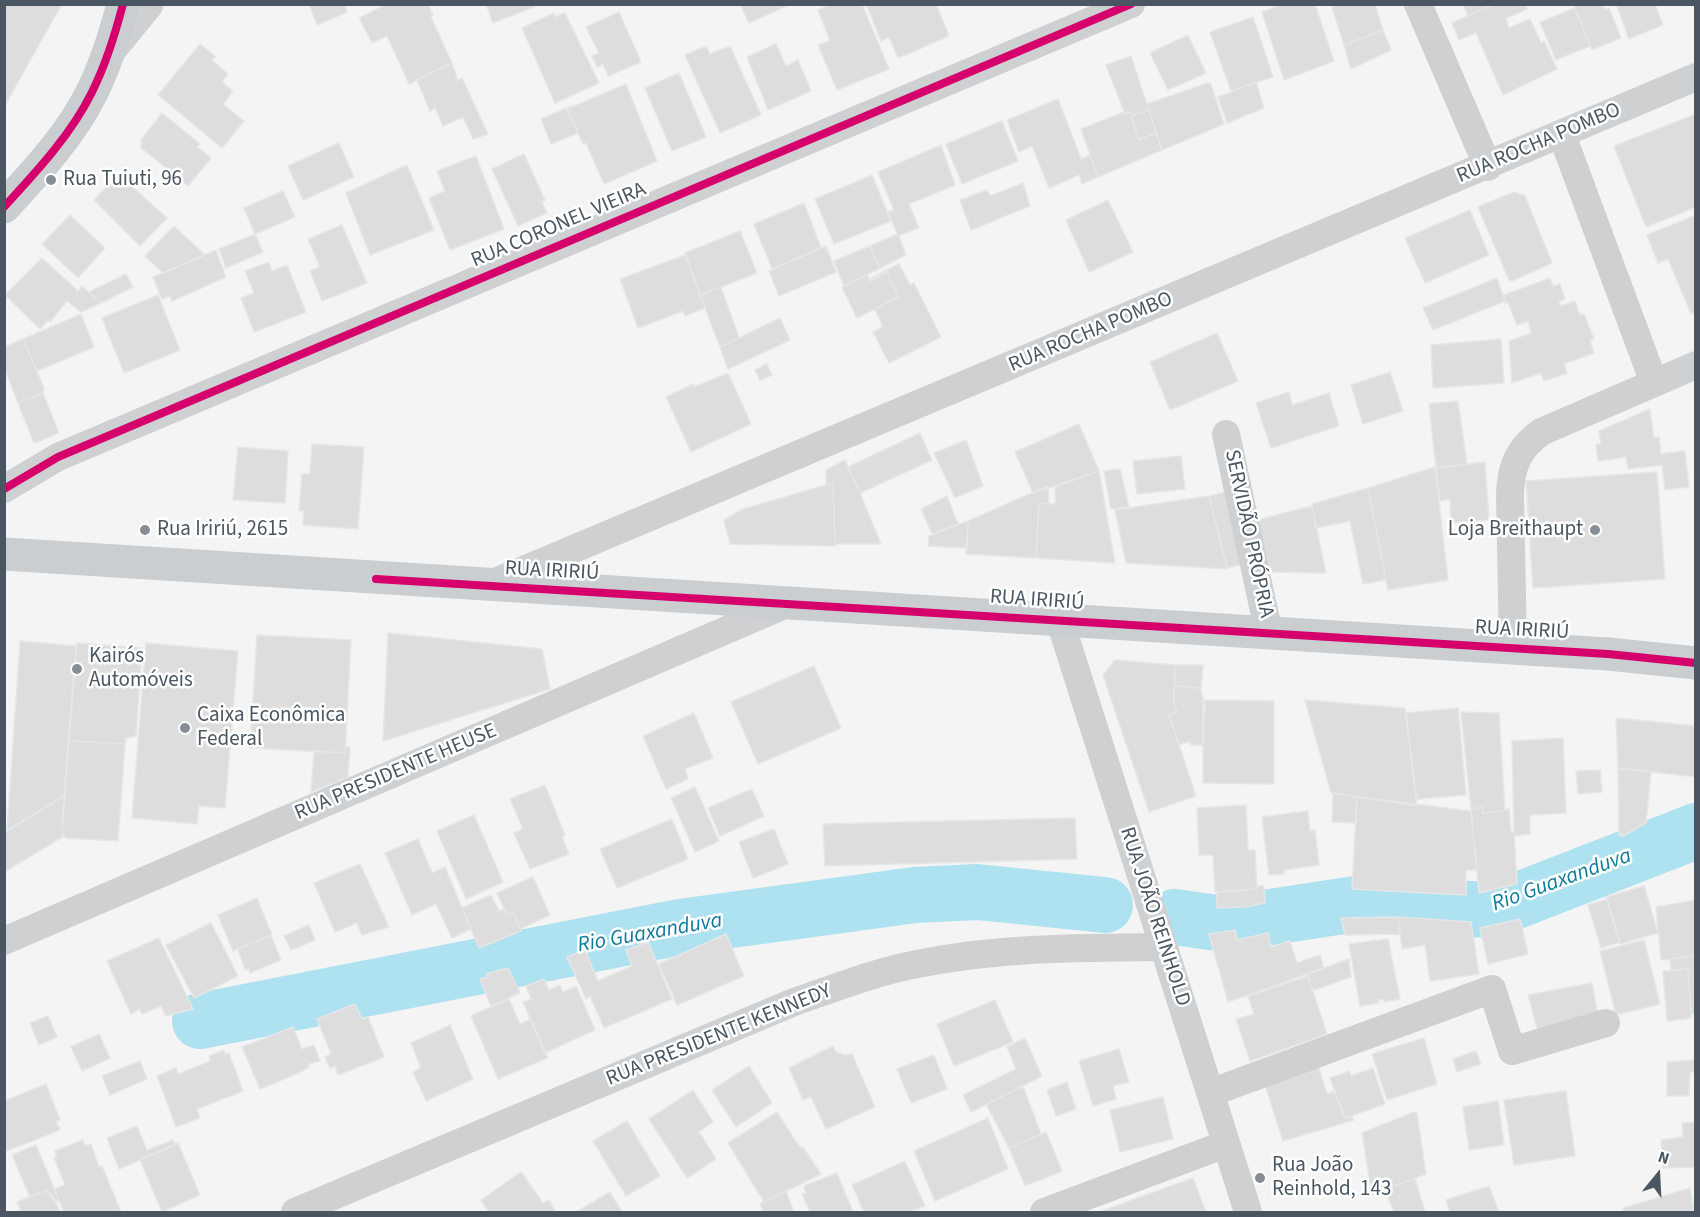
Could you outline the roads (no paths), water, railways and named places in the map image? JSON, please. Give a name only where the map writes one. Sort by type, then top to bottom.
[{"type":"main road","points":[[4,207],[68,131],[92,93],[111,48],[123,4]]},
{"type":"main road","name":"RUA IRIRIÚ","points":[[4,554],[486,586],[1608,654],[1695,663]]},
{"type":"street","points":[[111,48],[147,4]]},
{"type":"street","name":"RUA CORONEL VIEIRA","points":[[4,489],[58,457],[1131,4]]},
{"type":"street","points":[[1418,4],[1488,167]]},
{"type":"street","name":"RUA ROCHA POMBO","points":[[486,586],[1488,167],[1695,77]]},
{"type":"street","points":[[1562,135],[1654,383]]},
{"type":"street","points":[[1513,649],[1510,494],[1511,474],[1517,456],[1528,442],[1541,432],[1695,365]]},
{"type":"street","name":"SERVIDÃO PRÓPRIA","points":[[1226,434],[1269,634]]},
{"type":"street","name":"RUA PRESIDENTE HEUSE","points":[[4,941],[788,604]]},
{"type":"street","name":"RUA JOÃO REINHOLD","points":[[1060,621],[1248,1212]]},
{"type":"street","name":"RUA PRESIDENTE KENNEDY","points":[[295,1212],[794,1002],[858,980],[915,964],[970,954],[1160,935]]},
{"type":"street","points":[[1210,1093],[1492,989],[1512,1051],[1606,1023]]},
{"type":"street","points":[[1044,1212],[1226,1144]]},
{"type":"waterway","name":"Rio Guaxanduva","points":[[1174,917],[1225,924],[1356,904],[1493,910],[1696,831]]},
{"type":"waterway","name":"Rio Guaxanduva","points":[[200,1021],[680,927],[915,895],[977,892],[1105,905]]},
{"type":"place","name":"Rua Tuiuti, 96","points":[[51,180]]},
{"type":"place","name":"Rua Iririú, 2615","points":[[145,530]]},
{"type":"place","name":"Loja Breithaupt","points":[[1595,530]]},
{"type":"place","name":"Kairós Automóveis","points":[[77,669]]},
{"type":"place","name":"Caixa Econômica Federal","points":[[185,728]]},
{"type":"place","name":"Rua João Reinhold, 143","points":[[1260,1178]]}]
